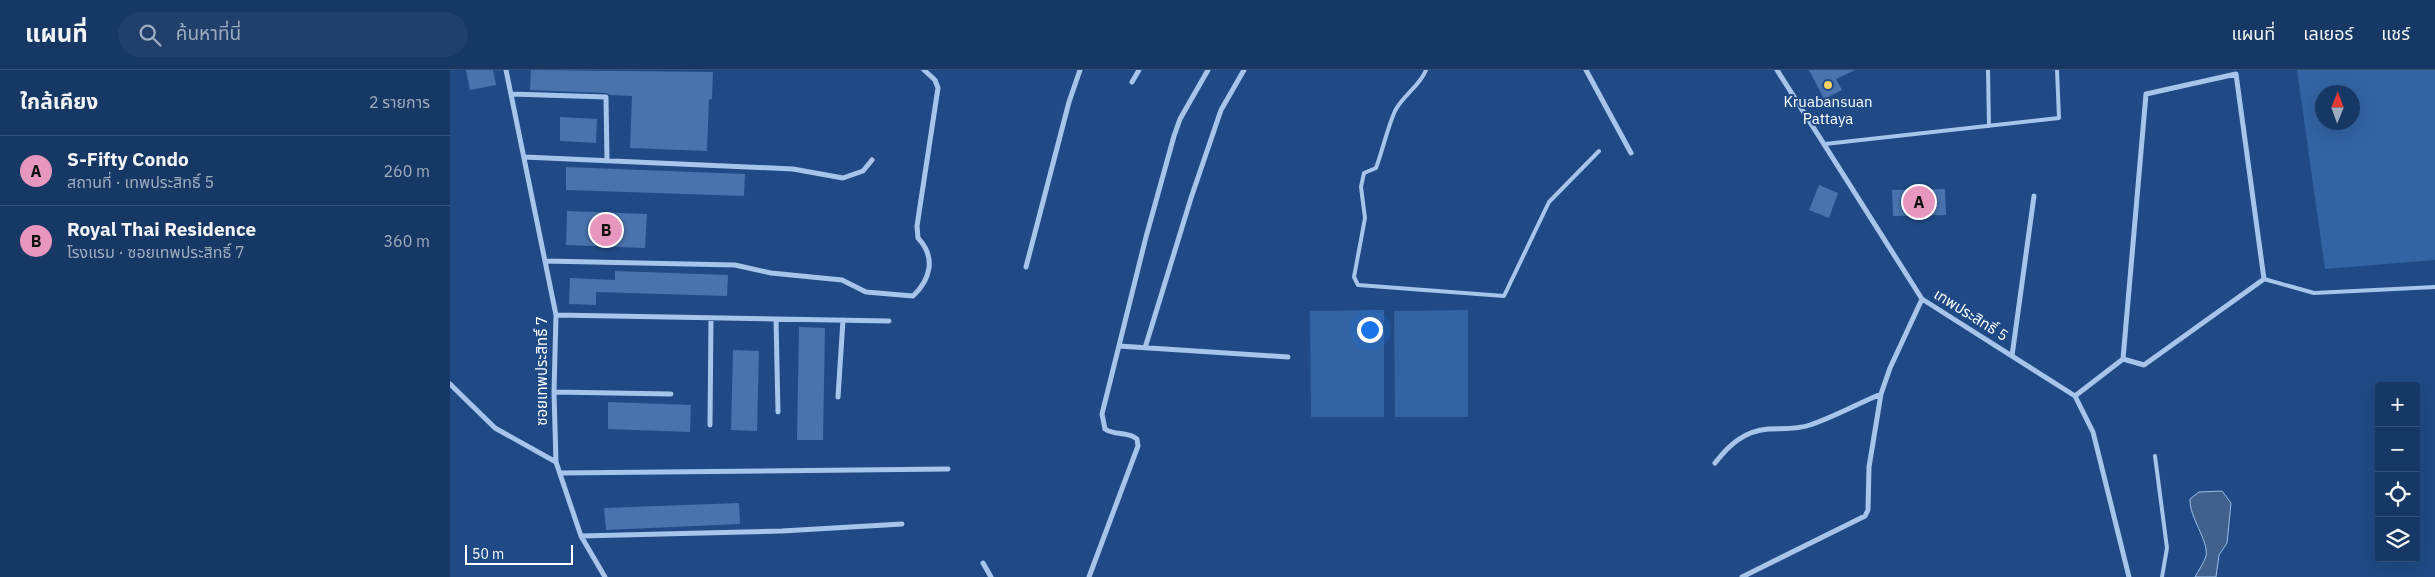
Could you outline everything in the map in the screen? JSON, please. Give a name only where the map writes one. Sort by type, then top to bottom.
[{"type":"street","name":"ซอยเทพประสิทธิ์ 7","points":[[506,70],[556,315],[554,392],[556,462],[581,536],[605,577]]},
{"type":"street","points":[[545,261],[735,265],[771,273],[842,280],[866,292],[913,296],[923,287],[929,267],[927,248],[918,238],[917,226],[938,88],[935,80],[924,70]]},
{"type":"street","points":[[1026,267],[1069,102],[1080,70]]},
{"type":"street","points":[[1132,82],[1139,70]]},
{"type":"street","points":[[1089,577],[1138,446],[1137,439],[1133,436],[1109,432],[1102,424],[1102,414],[1174,136],[1180,119],[1208,70]]},
{"type":"street","points":[[1145,348],[1191,198],[1222,110],[1244,70]]},
{"type":"street","points":[[1586,70],[1631,152]]},
{"type":"street","name":"เทพประสิทธิ์ 5","points":[[1776,70],[1825,144],[1922,299],[2075,396]]},
{"type":"street","points":[[2123,359],[2144,364],[2264,279],[2236,74],[2146,94],[2123,359],[2075,396],[2093,432],[2129,577]]},
{"type":"street","points":[[511,94],[606,98],[607,161]]},
{"type":"street","points":[[524,157],[793,169],[843,178],[862,171],[872,160]]},
{"type":"street","points":[[2012,356],[2034,196]]},
{"type":"street","points":[[1742,577],[1865,516],[1868,510],[1869,467],[1881,394],[1890,368],[1922,299]]},
{"type":"street","points":[[556,315],[889,321]]},
{"type":"street","points":[[710,318],[710,425]]},
{"type":"street","points":[[776,319],[778,412]]},
{"type":"street","points":[[838,397],[843,320]]},
{"type":"street","points":[[1119,346],[1288,357]]},
{"type":"street","points":[[450,384],[495,428],[556,462]]},
{"type":"street","points":[[554,392],[671,394]]},
{"type":"street","points":[[1715,463],[1730,444],[1748,434],[1767,429],[1796,429],[1810,425],[1881,394]]},
{"type":"street","points":[[560,473],[948,469]]},
{"type":"street","points":[[581,536],[782,532],[902,524]]},
{"type":"street","points":[[983,563],[991,577]]},
{"type":"lane","points":[[1426,70],[1422,80],[1410,90],[1395,110],[1376,168],[1364,173],[1361,187],[1365,218],[1354,277],[1358,285],[1504,296],[1549,202],[1599,151]]},
{"type":"lane","points":[[1988,70],[1988,126]]},
{"type":"lane","points":[[1825,144],[2059,118],[2057,70]]},
{"type":"lane","points":[[2264,279],[2314,293],[2435,287]]},
{"type":"lane","points":[[2155,456],[2167,548],[2162,577]]},
{"type":"shaded area","points":[[2297,70],[2435,70],[2435,260],[2325,269]]},
{"type":"shaded area","points":[[1384,310],[1384,417],[1311,417],[1310,311]]},
{"type":"shaded area","points":[[1468,310],[1468,417],[1395,417],[1394,311]]},
{"type":"shaded area","points":[[2222,491],[2231,503],[2227,543],[2219,555],[2216,577],[2195,577],[2205,559],[2206,550],[2205,543],[2192,513],[2190,499],[2199,492]]},
{"type":"building","points":[[466,70],[493,70],[496,85],[470,90]]},
{"type":"building","points":[[531,70],[713,72],[712,99],[709,99],[707,151],[630,148],[632,96],[530,90]]},
{"type":"building","name":"Kruabansuan Pattaya","points":[[1809,70],[1855,70],[1836,79],[1842,90],[1824,99]]},
{"type":"building","points":[[560,117],[597,119],[596,143],[560,141]]},
{"type":"building","points":[[566,167],[745,174],[744,196],[566,190]]},
{"type":"building","points":[[1819,185],[1838,193],[1829,218],[1809,210]]},
{"type":"building","points":[[1945,189],[1946,215],[1893,216],[1892,190]]},
{"type":"building","points":[[567,211],[647,214],[645,248],[566,245]]},
{"type":"building","points":[[615,271],[728,275],[727,296],[596,292],[596,305],[569,304],[570,278],[615,280]]},
{"type":"building","points":[[799,327],[825,328],[823,440],[797,440]]},
{"type":"building","points":[[733,350],[759,351],[757,431],[731,430]]},
{"type":"building","points":[[608,402],[691,405],[690,432],[608,429]]},
{"type":"building","points":[[739,503],[740,524],[606,530],[604,508]]},
{"type":"place","name":"Kruabansuan Pattaya","points":[[1828,85]]},
{"type":"place","name":"S-Fifty Condo","points":[[1919,202]]},
{"type":"place","name":"Royal Thai Residence","points":[[606,230]]}]
